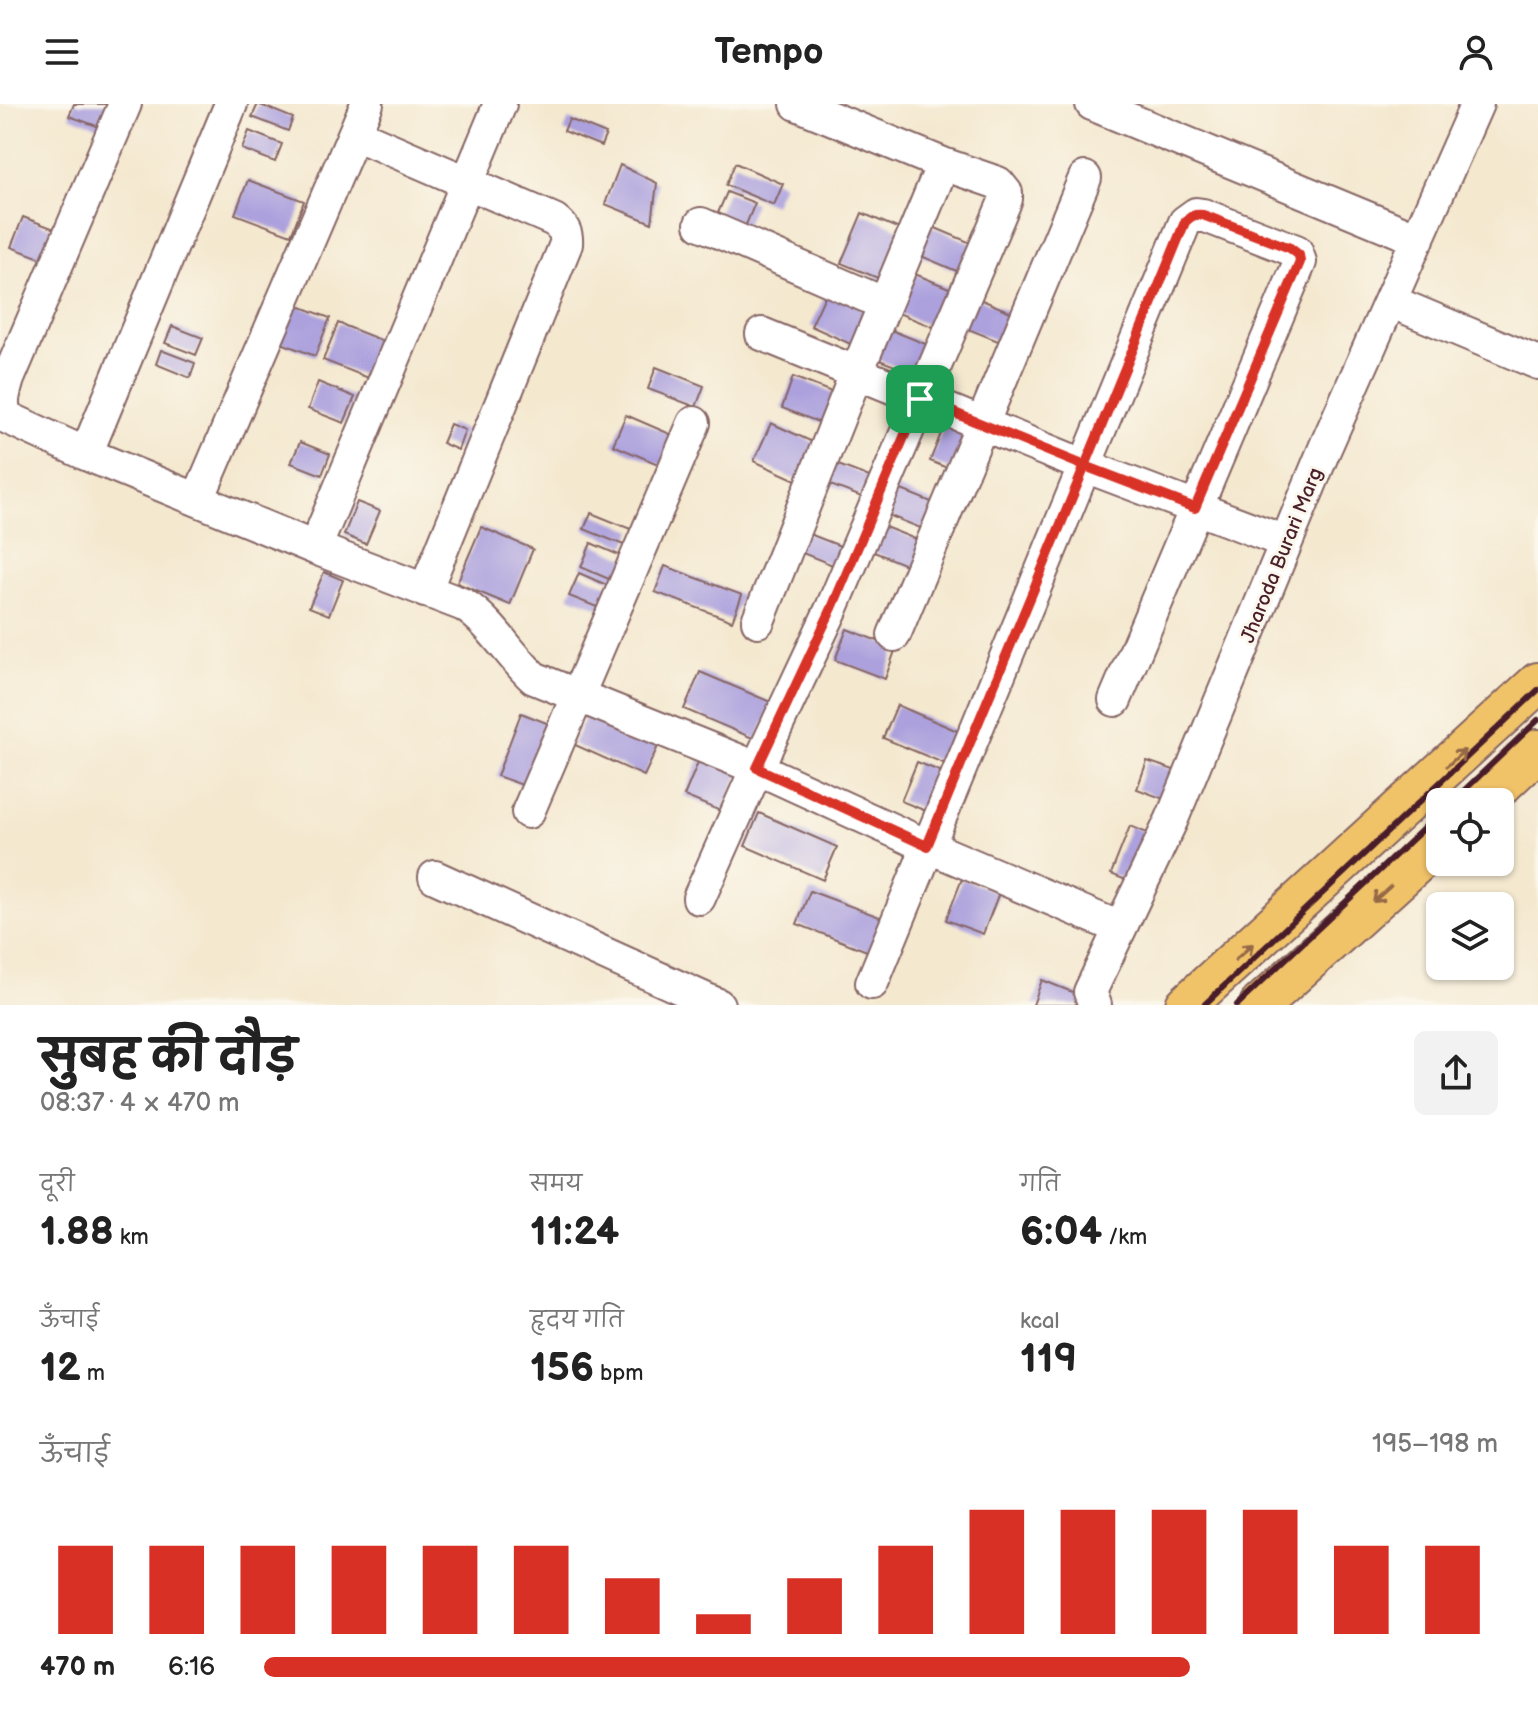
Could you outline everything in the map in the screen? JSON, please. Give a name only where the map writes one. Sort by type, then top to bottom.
[{"type":"main road","points":[[1186,1005],[1538,683]]},
{"type":"main road","points":[[1498,788],[1538,750]]},
{"type":"main road","points":[[1260,1005],[1426,855]]},
{"type":"street","points":[[125,104],[8,379],[2,399],[6,417],[86,454],[464,605],[477,613],[515,660],[534,678],[757,768],[927,846],[1120,928]]},
{"type":"street","points":[[86,454],[231,104]]},
{"type":"street","points":[[198,499],[367,104]]},
{"type":"street","points":[[315,548],[500,104]]},
{"type":"street","points":[[699,898],[832,608],[1006,199],[1006,193],[998,183],[943,164],[797,104]]},
{"type":"street","name":"Jharoda Burari Marg","points":[[1090,1001],[1120,928],[1172,819],[1286,542],[1477,104]]},
{"type":"street","points":[[1108,107],[1418,239]]},
{"type":"street","points":[[355,134],[554,220],[563,227],[567,236],[425,591]]},
{"type":"street","points":[[758,621],[943,164]]},
{"type":"street","points":[[894,635],[1085,178]]},
{"type":"street","points":[[872,983],[1185,222],[1196,214],[1290,248],[1299,255],[1300,262],[1115,700]]},
{"type":"street","points":[[701,224],[885,304]]},
{"type":"street","points":[[1390,301],[1538,363]]},
{"type":"street","points":[[762,334],[1085,466],[1286,542]]},
{"type":"street","points":[[528,812],[694,423]]},
{"type":"street","points":[[435,877],[718,1005]]},
{"type":"building","points":[[74,104],[115,104],[105,129],[69,116]]},
{"type":"building","points":[[258,104],[293,118],[288,131],[252,117]]},
{"type":"building","points":[[569,119],[606,134],[601,146],[564,131]]},
{"type":"building","points":[[249,131],[282,144],[275,162],[242,149]]},
{"type":"building","points":[[735,163],[783,184],[774,205],[726,185]]},
{"type":"building","points":[[620,165],[657,183],[652,223],[605,204]]},
{"type":"building","points":[[248,180],[304,201],[291,235],[235,214]]},
{"type":"building","points":[[727,192],[755,203],[743,232],[715,220]]},
{"type":"building","points":[[862,213],[911,234],[890,283],[841,263]]},
{"type":"building","points":[[23,217],[60,231],[48,261],[11,247]]},
{"type":"building","points":[[926,224],[978,246],[966,275],[914,253]]},
{"type":"building","points":[[910,272],[959,292],[943,331],[893,311]]},
{"type":"building","points":[[830,285],[875,306],[857,347],[811,326]]},
{"type":"building","points":[[970,295],[1020,316],[1008,345],[958,325]]},
{"type":"building","points":[[291,303],[330,318],[315,356],[276,341]]},
{"type":"building","points":[[338,323],[386,342],[371,379],[323,360]]},
{"type":"building","points":[[172,326],[203,338],[196,355],[165,343]]},
{"type":"building","points":[[886,328],[938,349],[926,378],[874,358]]},
{"type":"building","points":[[161,350],[195,363],[190,378],[156,364]]},
{"type":"building","points":[[656,367],[704,386],[696,407],[648,389]]},
{"type":"building","points":[[793,377],[842,396],[831,427],[782,408]]},
{"type":"building","points":[[318,382],[355,397],[344,423],[308,409]]},
{"type":"building","points":[[626,415],[677,437],[665,467],[613,445]]},
{"type":"building","points":[[771,423],[817,444],[800,482],[754,461]]},
{"type":"building","points":[[450,424],[465,430],[458,450],[442,443]]},
{"type":"building","points":[[944,426],[971,438],[957,472],[930,461]]},
{"type":"building","points":[[300,442],[330,454],[322,475],[291,463]]},
{"type":"building","points":[[833,463],[880,481],[872,501],[825,483]]},
{"type":"building","points":[[889,485],[944,507],[933,533],[878,511]]},
{"type":"building","points":[[357,502],[380,511],[366,544],[344,535]]},
{"type":"building","points":[[591,513],[633,530],[626,546],[584,529]]},
{"type":"building","points":[[880,525],[928,544],[918,570],[869,550]]},
{"type":"building","points":[[481,527],[533,549],[510,605],[457,583]]},
{"type":"building","points":[[802,531],[853,551],[845,570],[795,550]]},
{"type":"building","points":[[591,543],[628,559],[618,583],[581,567]]},
{"type":"building","points":[[665,566],[742,595],[732,621],[655,592]]},
{"type":"building","points":[[324,572],[343,580],[329,615],[309,607]]},
{"type":"building","points":[[579,573],[616,589],[607,611],[569,596]]},
{"type":"building","points":[[847,629],[896,648],[885,679],[835,660]]},
{"type":"building","points":[[700,672],[773,703],[757,740],[684,709]]},
{"type":"building","points":[[897,705],[969,736],[955,768],[883,738]]},
{"type":"building","points":[[589,710],[660,742],[644,776],[573,744]]},
{"type":"building","points":[[521,713],[557,727],[534,789],[497,776]]},
{"type":"building","points":[[701,755],[740,772],[723,812],[684,796]]},
{"type":"building","points":[[1147,761],[1183,773],[1172,802],[1137,789]]},
{"type":"building","points":[[917,762],[952,776],[936,815],[901,801]]},
{"type":"building","points":[[759,813],[837,847],[823,880],[745,846]]},
{"type":"building","points":[[1130,826],[1157,837],[1138,885],[1111,874]]},
{"type":"building","points":[[962,879],[999,893],[983,934],[946,920]]},
{"type":"building","points":[[810,891],[885,919],[872,953],[797,924]]},
{"type":"building","points":[[1042,980],[1085,997],[1082,1005],[1033,1005]]},
{"type":"railway","points":[[1204,1005],[1538,690]]},
{"type":"railway","points":[[1467,788],[1538,720]]},
{"type":"railway","points":[[1237,1005],[1426,826]]},
{"type":"route","points":[[920,399],[832,608],[757,768],[927,846],[1085,466],[1195,508],[1300,262],[1299,255],[1290,248],[1203,215],[1190,217],[1185,222],[1085,466],[920,399]]}]
